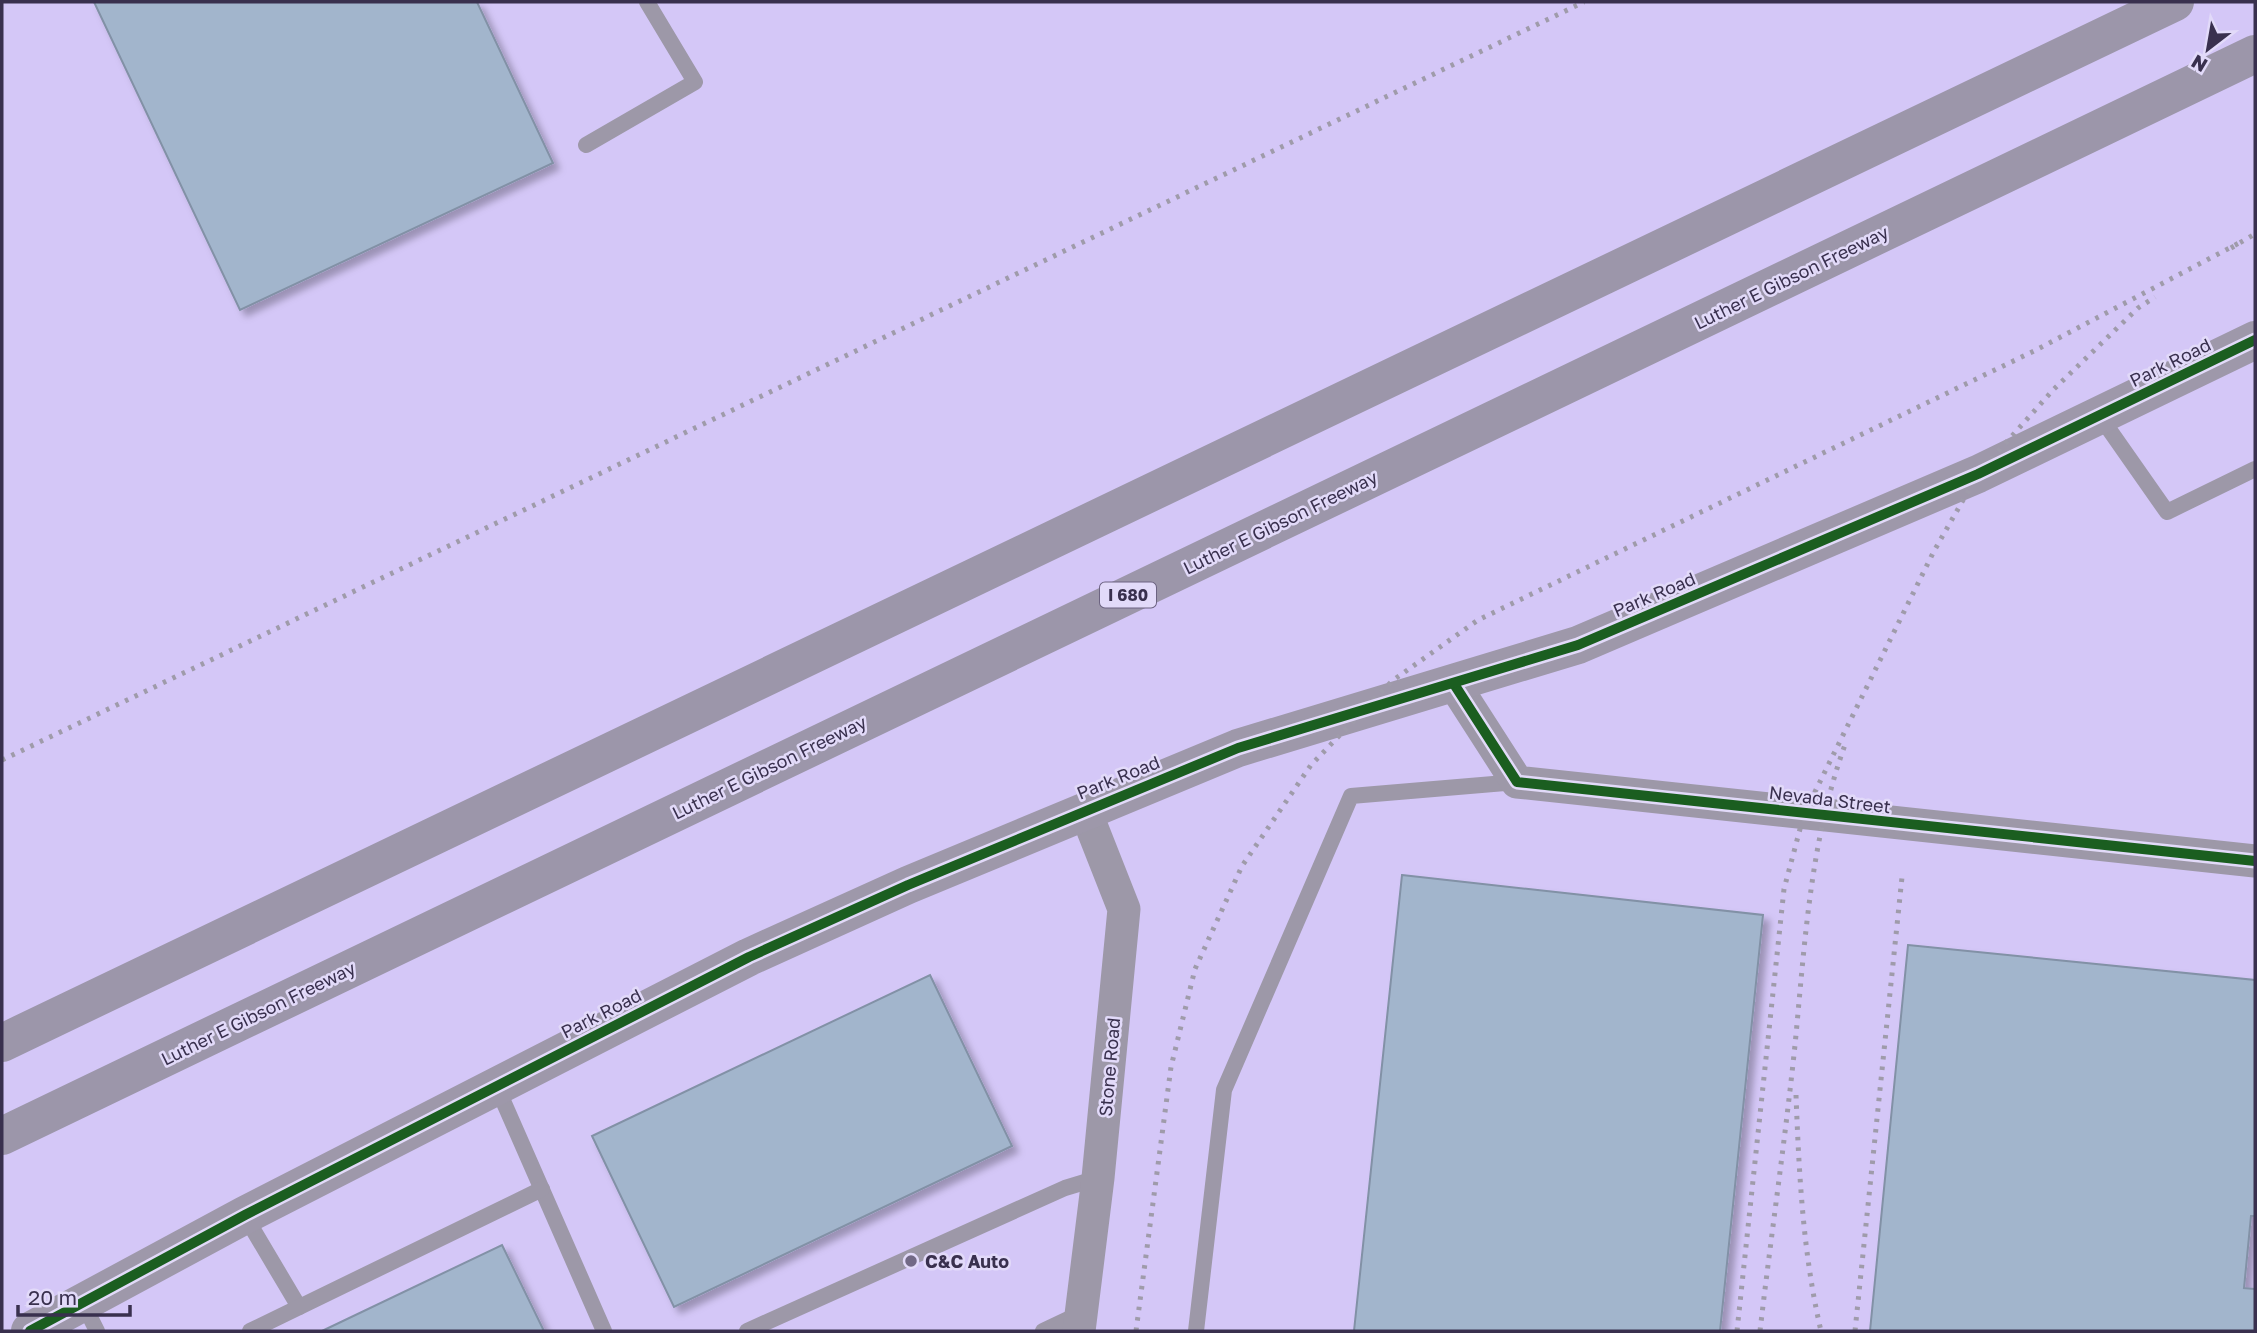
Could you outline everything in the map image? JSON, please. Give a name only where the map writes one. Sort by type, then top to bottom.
[{"type":"highway","points":[[2,1044],[2175,2]]},
{"type":"highway","name":"Luther E Gibson Freeway","points":[[2,1136],[2255,54]]},
{"type":"street","name":"Park Road","points":[[30,1331],[90,1318],[245,1215],[749,957],[1085,810],[1238,748],[1344,713],[1454,684],[1578,645],[1978,474],[2255,340]]},
{"type":"street","points":[[1454,684],[1517,782]]},
{"type":"street","name":"Nevada Street","points":[[1517,782],[1915,827],[2234,856],[2255,861]]},
{"type":"street","name":"Stone Road","points":[[1081,1326],[1124,909],[1085,810]]},
{"type":"lane","points":[[586,145],[695,82],[647,2]]},
{"type":"lane","points":[[2099,415],[2167,512],[2255,469]]},
{"type":"lane","points":[[1196,1331],[1224,1090],[1351,796],[1517,782]]},
{"type":"lane","points":[[497,1087],[604,1331]]},
{"type":"lane","points":[[747,1331],[1065,1188],[1098,1178]]},
{"type":"lane","points":[[250,1331],[542,1189]]},
{"type":"lane","points":[[245,1215],[299,1307]]},
{"type":"lane","points":[[1043,1331],[1081,1326]]},
{"type":"shaded area","points":[[2,2],[2255,2],[2255,1331],[2,1331]]},
{"type":"building","points":[[94,2],[477,2],[553,163],[240,310]]},
{"type":"building","points":[[1402,875],[1763,915],[1720,1331],[1354,1331]]},
{"type":"building","points":[[1908,945],[2255,980],[2255,1216],[2251,1216],[2244,1288],[2255,1289],[2255,1331],[1870,1331]]},
{"type":"building","points":[[930,975],[1012,1146],[674,1307],[592,1136]]},
{"type":"building","points":[[502,1245],[544,1331],[322,1331]]},
{"type":"railway","points":[[2,760],[1584,2]]},
{"type":"railway","points":[[2231,248],[2255,234]]},
{"type":"railway","points":[[1136,1331],[1171,1067],[1195,969],[1242,866],[1311,765],[1392,681],[1478,620],[2034,351],[2239,243]]},
{"type":"railway","points":[[1737,1331],[1784,889],[1804,814],[1934,551],[1978,474],[2053,390],[2138,308],[2155,297]]},
{"type":"railway","points":[[1760,1331],[1811,892],[1824,816],[1846,742]]},
{"type":"railway","points":[[1855,1331],[1902,877]]},
{"type":"railway","points":[[1796,1095],[1806,1243],[1821,1331]]},
{"type":"cycle path","points":[[30,1331],[245,1215],[749,957],[908,885],[1238,748],[1578,645],[1978,474],[2255,340]]},
{"type":"cycle path","points":[[1454,684],[1517,782],[2255,861]]},
{"type":"place","name":"C&C Auto","points":[[911,1261]]}]
